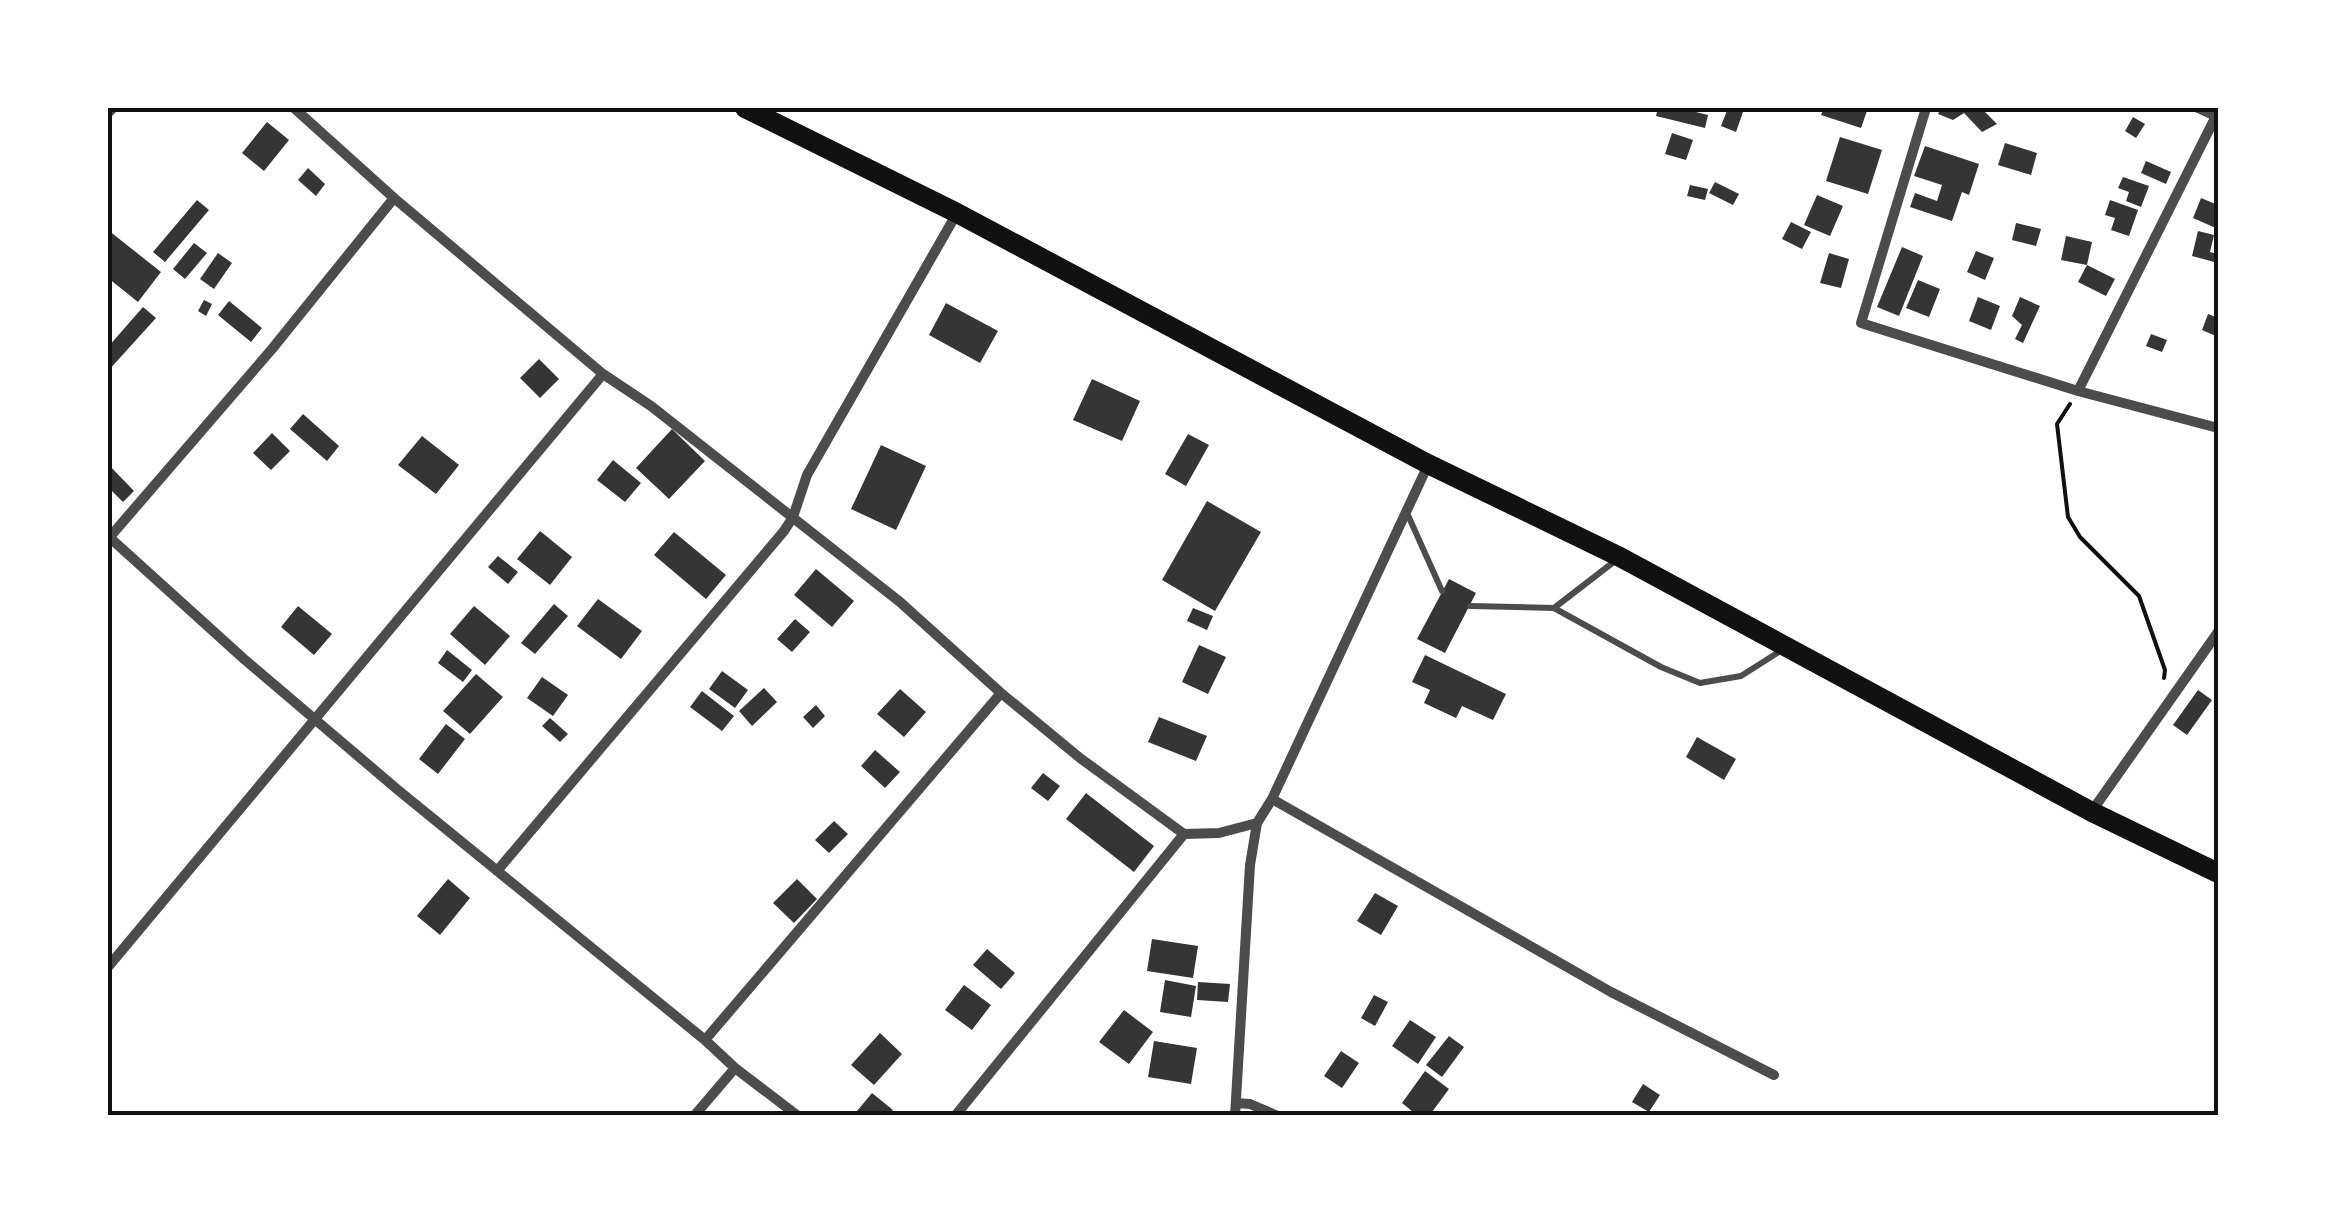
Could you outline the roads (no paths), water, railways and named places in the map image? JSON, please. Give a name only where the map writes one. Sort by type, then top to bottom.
[{"type":"highway","points":[[745,108],[957,213],[1428,464],[1620,558],[2092,812],[2218,873]]},
{"type":"street","points":[[108,113],[112,108]]},
{"type":"street","points":[[294,108],[603,374],[651,406],[900,602],[1080,758],[1184,834],[1219,832],[1257,823]]},
{"type":"street","points":[[1926,108],[1861,323],[2078,392],[2218,428]]},
{"type":"street","points":[[2078,392],[2218,115],[2198,108]]},
{"type":"street","points":[[394,198],[272,349],[108,538],[314,718],[798,1116]]},
{"type":"street","points":[[498,871],[794,517],[807,475],[957,213]]},
{"type":"street","points":[[108,967],[603,374]]},
{"type":"street","points":[[1235,1116],[1250,865],[1257,823],[1272,799],[1428,464]]},
{"type":"street","points":[[2092,812],[2218,632]]},
{"type":"street","points":[[705,1040],[1001,693]]},
{"type":"street","points":[[1272,799],[1611,992],[1774,1075]]},
{"type":"street","points":[[955,1116],[1184,834]]},
{"type":"street","points":[[694,1116],[735,1068]]},
{"type":"street","points":[[1236,1102],[1278,1116]]},
{"type":"lane","points":[[1407,512],[1442,592]]},
{"type":"lane","points":[[1554,608],[1620,558]]},
{"type":"lane","points":[[1470,606],[1554,608],[1661,668],[1700,682],[1742,676],[1785,649]]}]
